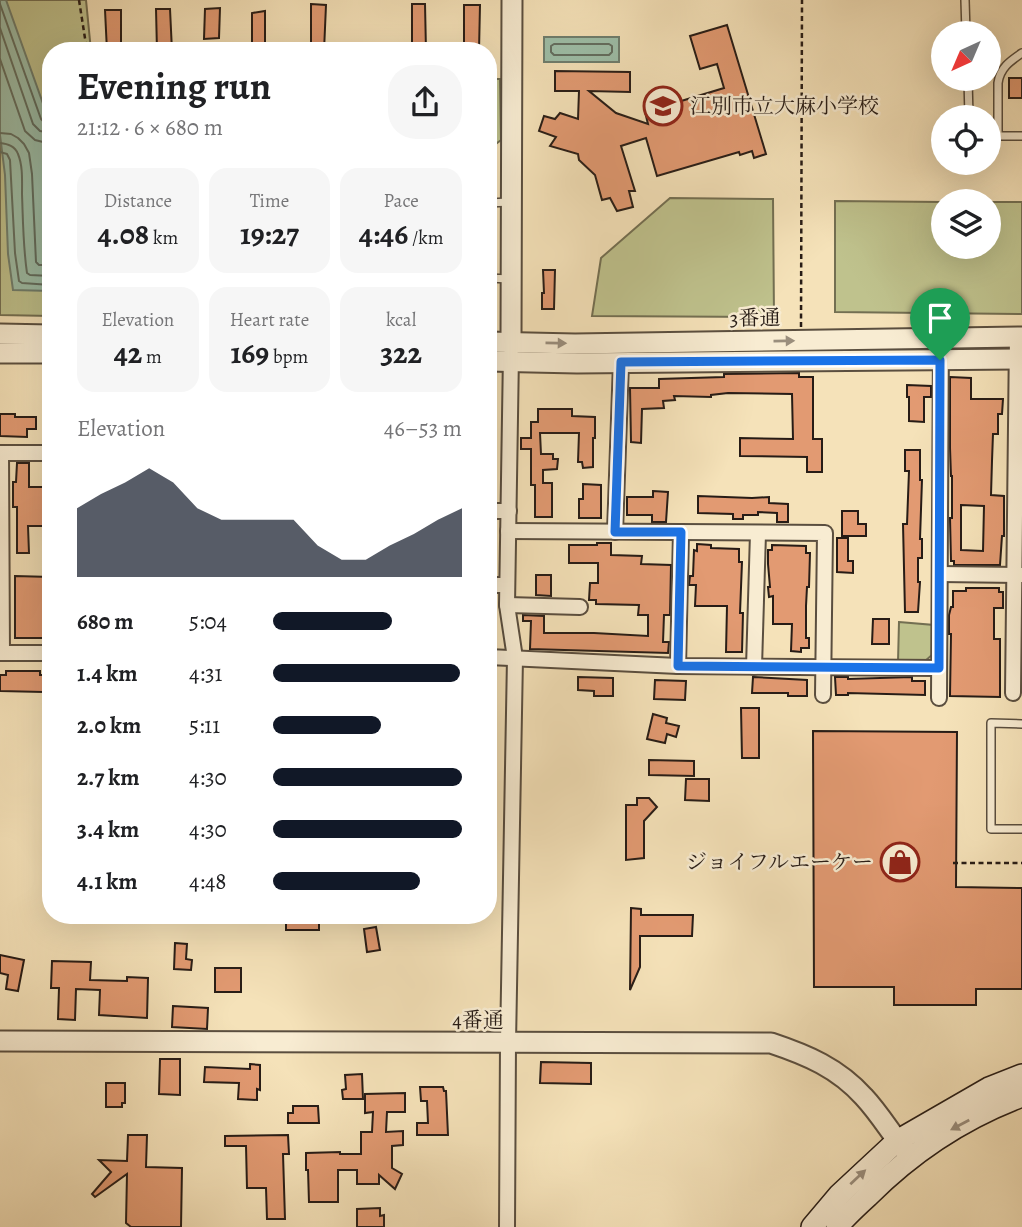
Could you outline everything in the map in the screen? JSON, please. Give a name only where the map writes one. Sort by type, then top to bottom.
[{"type":"main road","points":[[812,1227],[839,1195],[989,1088],[1022,1075]]},
{"type":"main road","points":[[837,1227],[886,1178],[904,1149],[945,1133],[998,1105],[1022,1096]]},
{"type":"street","points":[[507,1227],[515,658],[507,605],[512,0]]},
{"type":"street","points":[[0,334],[42,335]]},
{"type":"street","points":[[1013,693],[1017,660],[1019,337]]},
{"type":"street","name":"3番通","points":[[497,357],[511,352],[575,344],[1019,337]]},
{"type":"street","points":[[939,698],[941,338]]},
{"type":"street","name":"3番通","points":[[497,346],[511,352],[621,362],[1019,359]]},
{"type":"street","points":[[0,353],[42,353]]},
{"type":"street","points":[[615,532],[621,362]]},
{"type":"street","points":[[42,453],[0,453],[1,653],[42,653]]},
{"type":"street","points":[[497,511],[509,511]]},
{"type":"street","points":[[508,531],[825,533],[823,695]]},
{"type":"street","points":[[678,666],[681,532]]},
{"type":"street","points":[[754,667],[758,533]]},
{"type":"street","points":[[940,575],[1018,575]]},
{"type":"street","points":[[497,585],[507,585]]},
{"type":"street","points":[[507,605],[580,607]]},
{"type":"street","points":[[497,657],[678,666],[939,668]]},
{"type":"street","name":"4番通","points":[[0,1041],[771,1044],[820,1061],[848,1082],[864,1096],[904,1149]]},
{"type":"lane","points":[[965,0],[966,21]]},
{"type":"lane","points":[[998,105],[999,75],[1005,66],[1022,53]]},
{"type":"lane","points":[[1001,136],[1022,136]]},
{"type":"lane","points":[[497,202],[511,202]]},
{"type":"lane","points":[[497,278],[511,279]]},
{"type":"lane","points":[[1022,724],[991,723],[991,829],[1022,829]]},
{"type":"path","points":[[79,0],[86,42]]},
{"type":"path","points":[[801,341],[802,0]]},
{"type":"path","points":[[953,863],[1022,863]]},
{"type":"shaded area","points":[[0,0],[86,0],[90,42],[42,42],[42,316],[0,315]]},
{"type":"shaded area","points":[[497,79],[500,79],[501,140],[497,143]]},
{"type":"shaded area","points":[[670,198],[773,199],[774,317],[592,316],[601,258]]},
{"type":"shaded area","points":[[835,201],[931,202],[931,259],[1001,259],[1001,202],[1022,202],[1022,314],[835,312]]},
{"type":"shaded area","points":[[899,622],[934,625],[933,654],[924,662],[898,662]]},
{"type":"water","points":[[0,0],[6,0],[42,101],[42,291],[13,290],[0,135]]},
{"type":"water","points":[[544,37],[619,37],[619,62],[544,62]]},
{"type":"building","points":[[311,4],[326,5],[324,42],[311,42]]},
{"type":"building","points":[[412,4],[425,4],[426,42],[412,42]]},
{"type":"building","points":[[464,5],[480,5],[479,42],[464,42]]},
{"type":"building","points":[[220,8],[219,38],[204,39],[205,9]]},
{"type":"building","points":[[156,9],[170,9],[172,42],[157,42]]},
{"type":"building","points":[[105,10],[121,10],[121,42],[107,42]]},
{"type":"building","points":[[265,11],[265,42],[252,42],[252,13]]},
{"type":"building","points":[[727,25],[766,154],[754,158],[752,151],[740,155],[739,152],[657,176],[646,138],[621,146],[635,191],[629,191],[633,207],[617,211],[610,198],[602,200],[595,175],[579,160],[578,154],[550,146],[556,137],[539,131],[544,116],[555,119],[560,113],[578,119],[579,91],[555,91],[555,71],[630,72],[630,92],[589,91],[616,113],[648,124],[645,112],[724,88],[717,64],[700,69],[690,36]]},
{"type":"building","points":[[1009,78],[1022,78],[1022,98],[1009,98]]},
{"type":"building","points":[[543,270],[555,270],[554,309],[542,309]]},
{"type":"building","points":[[799,373],[799,377],[813,377],[813,439],[822,439],[822,472],[807,472],[807,457],[740,456],[740,438],[793,439],[792,394],[674,396],[675,400],[663,401],[664,408],[642,409],[641,443],[631,442],[630,388],[659,388],[659,379],[724,377],[724,374]]},
{"type":"building","points":[[950,377],[971,378],[971,399],[1003,399],[1002,414],[998,414],[998,434],[993,434],[991,495],[1004,496],[1004,536],[1000,565],[954,565],[954,561],[951,561]],"holes":[[[961,505],[984,506],[983,551],[961,550]]]},
{"type":"building","points":[[907,385],[931,386],[931,397],[924,397],[924,422],[909,421]]},
{"type":"building","points":[[538,409],[572,409],[572,416],[595,417],[593,467],[583,468],[582,462],[578,462],[579,433],[540,433],[541,454],[553,454],[553,459],[558,459],[557,469],[543,470],[543,483],[552,483],[552,517],[535,517],[535,485],[531,485],[531,449],[521,449],[521,438],[531,438],[531,422],[538,422]]},
{"type":"building","points":[[0,414],[36,417],[36,429],[27,429],[27,437],[0,436]]},
{"type":"building","points":[[905,450],[920,450],[922,558],[918,558],[918,612],[905,612],[903,524],[907,524],[909,471],[905,471]]},
{"type":"building","points":[[17,463],[29,463],[29,487],[42,487],[42,526],[28,526],[29,553],[17,553],[17,507],[13,507],[13,482],[16,482]]},
{"type":"building","points":[[583,484],[601,485],[601,518],[579,518],[579,499],[583,499]]},
{"type":"building","points":[[653,491],[668,492],[666,522],[652,522],[652,515],[627,515],[627,497],[653,497]]},
{"type":"building","points":[[698,496],[769,497],[769,503],[788,504],[788,522],[777,522],[777,513],[758,512],[758,515],[743,515],[743,519],[733,519],[733,514],[698,513]]},
{"type":"building","points":[[842,511],[858,511],[858,524],[866,524],[866,536],[842,536]]},
{"type":"building","points":[[837,538],[848,538],[848,561],[853,561],[853,573],[837,572]]},
{"type":"building","points":[[611,543],[611,555],[642,556],[641,564],[671,565],[670,615],[664,615],[663,642],[669,642],[668,653],[530,649],[531,621],[523,621],[523,615],[544,616],[544,633],[648,636],[648,615],[638,615],[639,605],[596,604],[596,600],[589,600],[590,583],[598,583],[598,563],[569,563],[569,545]]},
{"type":"building","points":[[697,544],[711,545],[711,548],[739,549],[739,562],[742,562],[742,652],[726,652],[727,606],[695,606],[696,585],[689,585],[690,576],[693,576],[694,550],[697,551]]},
{"type":"building","points":[[772,545],[806,546],[806,553],[810,553],[806,606],[806,638],[809,638],[809,648],[801,648],[801,652],[791,651],[792,624],[773,624],[773,596],[769,597],[768,587],[768,550],[772,550]]},
{"type":"building","points":[[536,575],[551,575],[551,596],[536,595]]},
{"type":"building","points":[[15,576],[42,577],[42,638],[15,638]]},
{"type":"building","points":[[966,588],[999,588],[999,592],[1003,592],[1003,608],[994,608],[994,639],[1000,639],[1000,697],[950,696],[949,615],[953,607],[953,591],[966,591]]},
{"type":"building","points":[[873,619],[889,619],[889,644],[872,644]]},
{"type":"building","points":[[6,671],[40,671],[42,692],[0,691],[0,675],[6,675]]},
{"type":"building","points":[[578,677],[613,678],[613,696],[594,696],[594,691],[578,690]]},
{"type":"building","points":[[753,677],[807,680],[807,696],[752,693]]},
{"type":"building","points":[[835,677],[912,677],[912,681],[925,681],[925,695],[836,695]]},
{"type":"building","points":[[655,680],[686,681],[685,700],[654,699]]},
{"type":"building","points":[[741,708],[759,708],[759,758],[742,758]]},
{"type":"building","points":[[653,714],[667,718],[666,723],[679,726],[676,737],[667,734],[665,743],[647,739]]},
{"type":"building","points":[[813,731],[957,732],[956,887],[1022,888],[1022,989],[976,989],[976,1005],[894,1005],[894,987],[814,987]]},
{"type":"building","points":[[649,760],[694,761],[694,776],[649,775]]},
{"type":"building","points":[[686,779],[709,779],[709,801],[685,800]]},
{"type":"building","points":[[637,798],[649,798],[657,807],[644,821],[644,858],[626,860],[626,805],[637,805]]},
{"type":"building","points":[[631,908],[641,909],[641,915],[693,915],[692,936],[640,936],[640,967],[630,990]]},
{"type":"building","points":[[286,924],[319,924],[319,930],[286,930]]},
{"type":"building","points":[[376,927],[380,950],[367,952],[364,929]]},
{"type":"building","points":[[175,943],[187,944],[186,959],[192,960],[191,970],[174,969]]},
{"type":"building","points":[[0,955],[24,960],[18,991],[6,989],[8,975],[0,973]]},
{"type":"building","points":[[52,961],[91,962],[90,980],[127,981],[127,977],[148,978],[147,1018],[99,1015],[100,990],[76,989],[75,1020],[58,1019],[59,988],[51,988]]},
{"type":"building","points":[[215,968],[241,968],[241,992],[215,992]]},
{"type":"building","points":[[173,1006],[208,1008],[207,1029],[172,1027]]},
{"type":"building","points":[[160,1059],[180,1059],[180,1095],[159,1094]]},
{"type":"building","points":[[541,1062],[591,1063],[591,1084],[540,1083]]},
{"type":"building","points":[[250,1064],[260,1065],[260,1090],[257,1089],[257,1100],[238,1099],[239,1083],[204,1082],[205,1067],[250,1069]]},
{"type":"building","points":[[362,1074],[363,1099],[343,1099],[342,1090],[346,1089],[345,1075]]},
{"type":"building","points":[[106,1083],[125,1083],[125,1103],[122,1103],[122,1107],[106,1107]]},
{"type":"building","points":[[420,1087],[443,1087],[446,1091],[448,1135],[417,1135],[417,1123],[428,1123],[427,1101],[421,1101]]},
{"type":"building","points":[[405,1093],[405,1112],[387,1112],[386,1132],[403,1131],[403,1145],[392,1146],[392,1168],[402,1174],[395,1189],[379,1175],[379,1184],[357,1184],[357,1170],[338,1170],[338,1202],[309,1202],[306,1153],[361,1154],[361,1132],[372,1132],[373,1112],[365,1113],[365,1094]]},
{"type":"building","points":[[293,1106],[318,1106],[319,1123],[288,1123],[288,1113],[293,1113]]},
{"type":"building","points":[[128,1135],[147,1135],[146,1167],[182,1168],[181,1227],[131,1227],[126,1223],[127,1174],[95,1197],[92,1194],[111,1172],[99,1160],[127,1161]]},
{"type":"building","points":[[288,1135],[289,1154],[283,1154],[285,1219],[267,1219],[266,1188],[247,1188],[246,1146],[225,1146],[225,1136]]},
{"type":"building","points":[[380,1208],[380,1216],[384,1215],[384,1227],[357,1227],[357,1209]]},
{"type":"place","name":"江別市立大麻小学校","points":[[663,106]]},
{"type":"place","name":"ジョイフルエーケー","points":[[900,862]]},
{"type":"route","points":[[940,360],[939,668],[678,666],[681,532],[615,532],[621,362],[940,360]]}]
